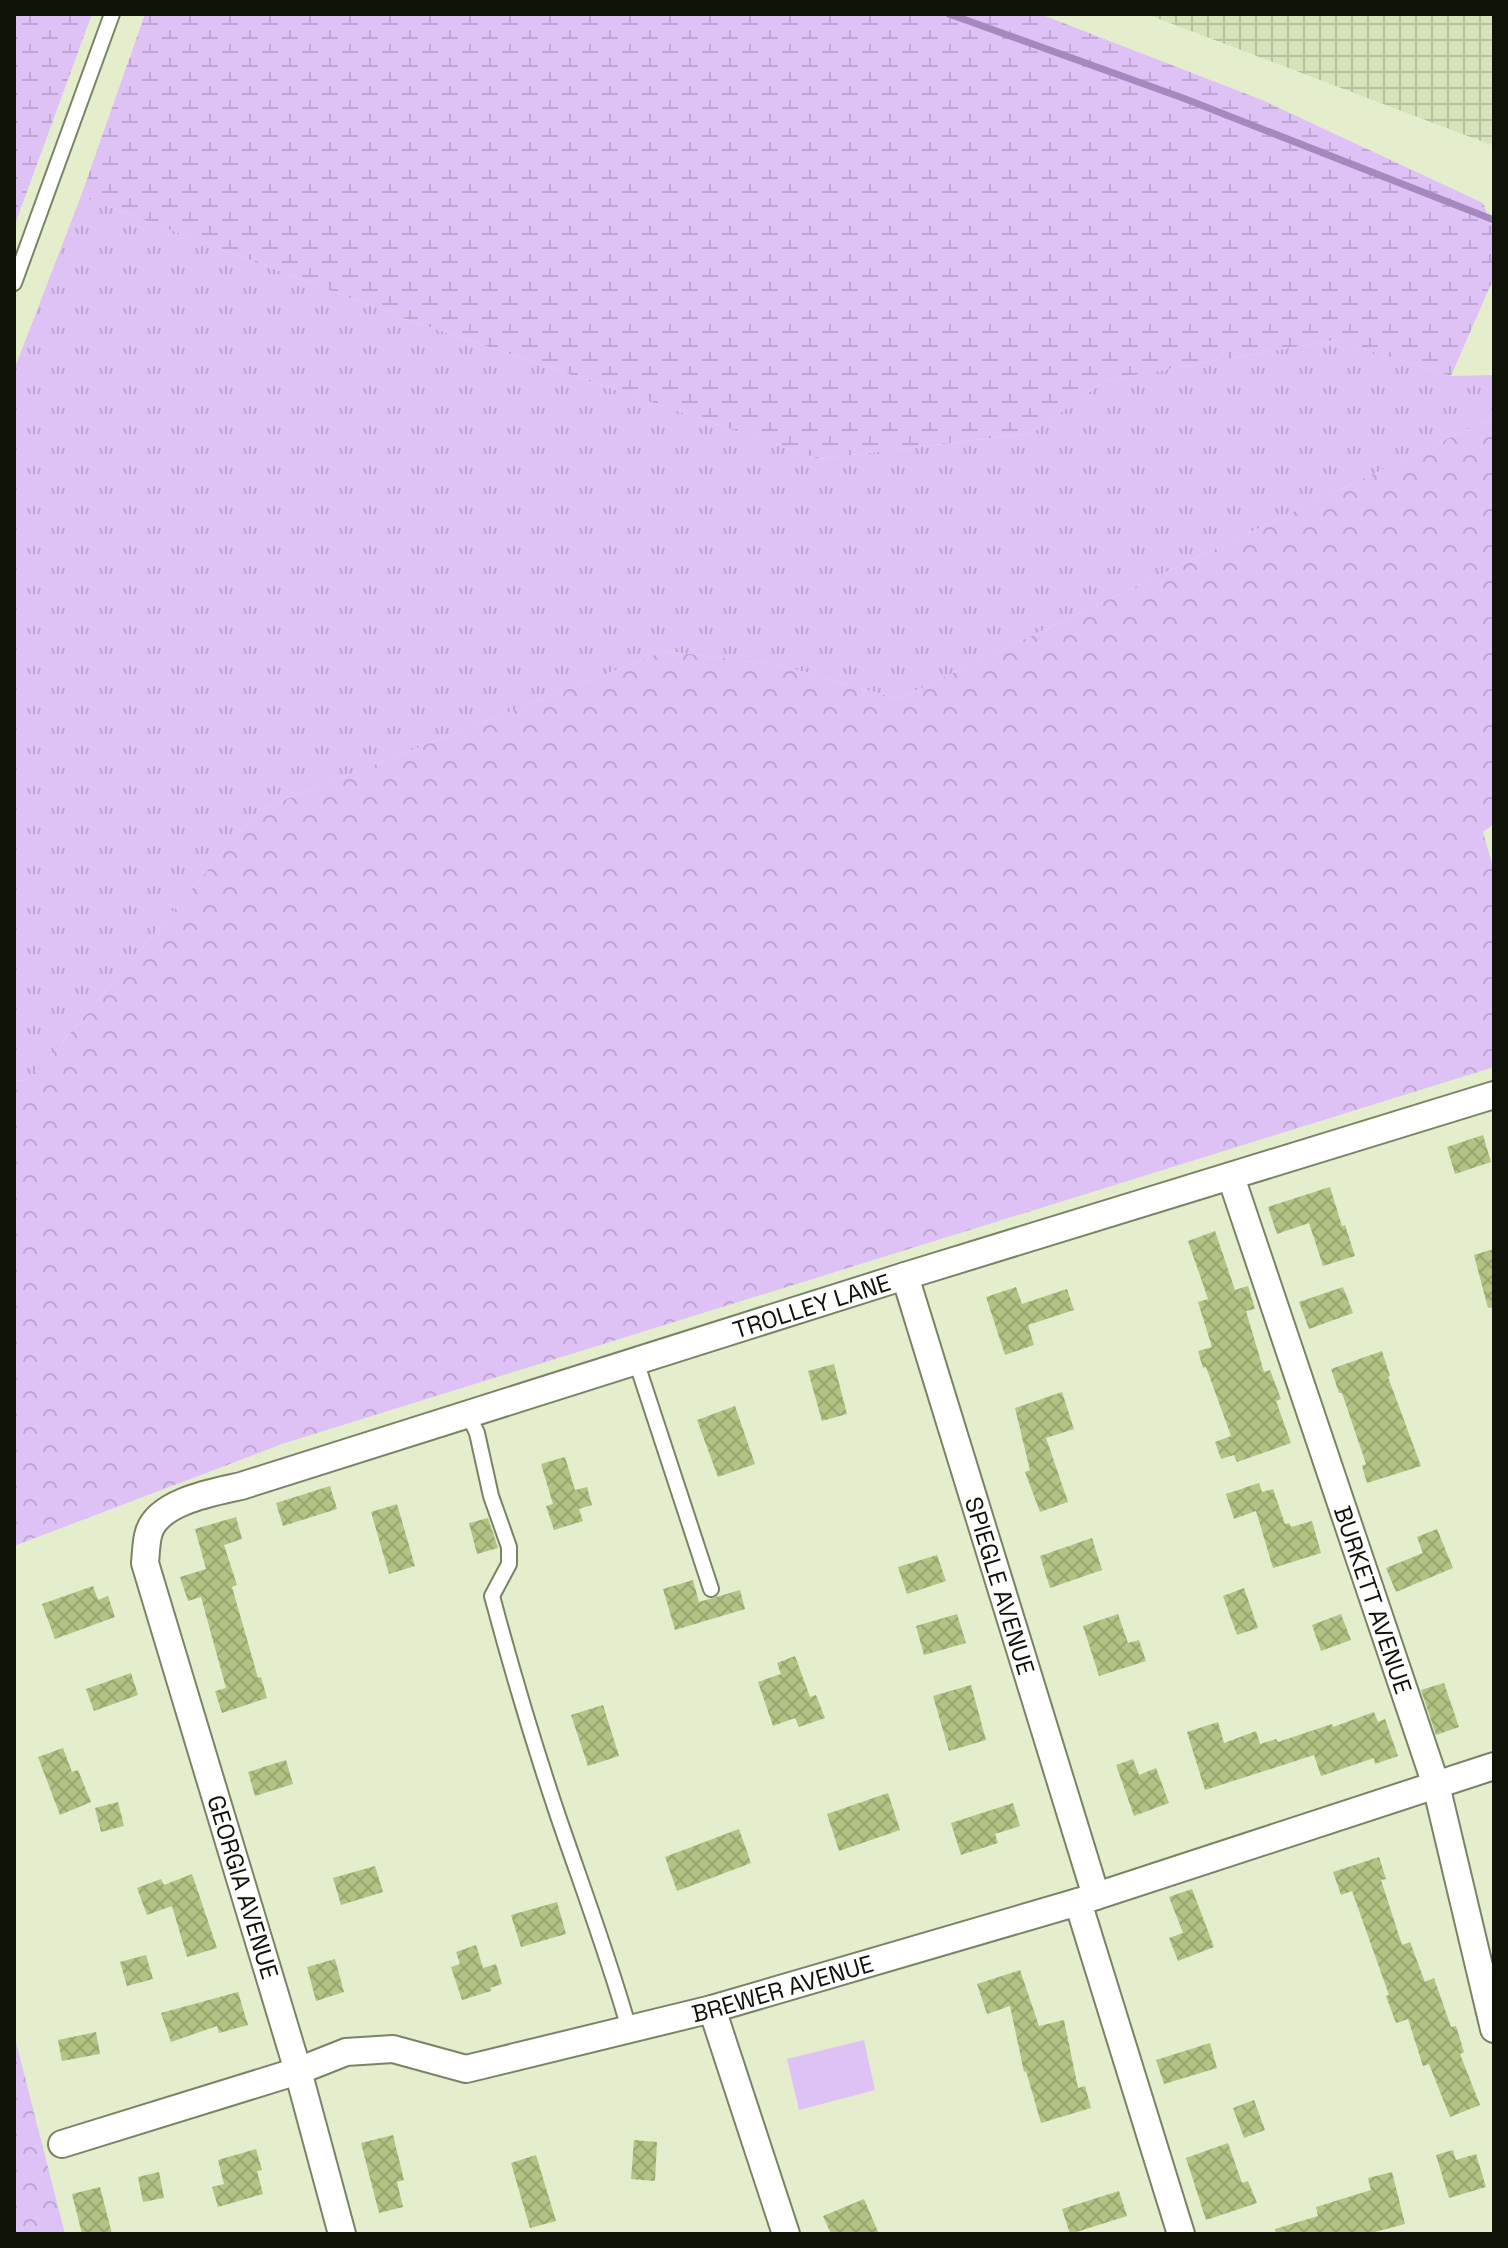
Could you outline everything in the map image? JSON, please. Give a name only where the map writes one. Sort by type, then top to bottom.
[{"type":"street","name":"TROLLEY LANE","points":[[148,1541],[149,1530],[160,1516],[188,1499],[241,1486],[905,1276],[1494,1095]]},
{"type":"street","name":"BURKETT AVENUE","points":[[1231,1177],[1436,1785],[1494,2029]]},
{"type":"street","name":"SPIEGLE AVENUE","points":[[905,1276],[1087,1899],[1181,2234]]},
{"type":"street","name":"GEORGIA AVENUE","points":[[148,1541],[145,1563],[298,2071],[342,2234]]},
{"type":"street","name":"BREWER AVENUE","points":[[62,2144],[298,2071],[346,2052],[393,2049],[466,2069],[712,2009],[1087,1899],[1494,1766]]},
{"type":"street","points":[[712,2009],[786,2234]]},
{"type":"lane","points":[[14,283],[112,14]]},
{"type":"lane","points":[[636,1361],[711,1589]]},
{"type":"lane","points":[[468,1414],[477,1433],[491,1496],[509,1547],[509,1564],[492,1596],[507,1654],[554,1804],[612,1968],[629,2029]]},
{"type":"shaded area","points":[[1146,14],[1494,14],[1494,146]]},
{"type":"green space","points":[[14,14],[92,14],[14,227]]},
{"type":"green space","points":[[145,14],[1040,14],[1262,100],[1483,203],[1494,231],[1494,277],[1451,376],[1335,340],[1106,380],[1032,433],[819,459],[409,320],[81,196]]},
{"type":"green space","points":[[81,196],[409,320],[819,459],[1032,433],[1106,380],[1335,340],[1451,376],[1494,375],[1494,417],[898,699],[780,665],[665,651],[259,810],[30,1080],[14,1081],[14,370]]},
{"type":"green space","points":[[1494,417],[1494,824],[1483,832],[1494,871],[1494,1067],[282,1444],[14,1546],[14,1081],[30,1080],[259,810],[665,651],[780,665],[898,699]]},
{"type":"green space","points":[[14,2034],[65,2234],[14,2234]]},
{"type":"green space","points":[[864,2040],[875,2090],[799,2110],[787,2059]]},
{"type":"building","points":[[1483,1135],[1491,1162],[1455,1174],[1447,1147]]},
{"type":"building","points":[[1330,1187],[1355,1256],[1323,1266],[1309,1223],[1277,1234],[1268,1207]]},
{"type":"building","points":[[1215,1231],[1235,1290],[1248,1286],[1255,1309],[1246,1311],[1264,1372],[1270,1370],[1281,1399],[1276,1401],[1291,1443],[1237,1462],[1234,1455],[1221,1459],[1215,1442],[1231,1436],[1198,1351],[1212,1347],[1198,1302],[1208,1299],[1188,1241]]},
{"type":"building","points":[[1494,1249],[1494,1307],[1488,1308],[1474,1255]]},
{"type":"building","points":[[1016,1287],[1022,1304],[1067,1289],[1074,1310],[1028,1325],[1034,1345],[1005,1355],[986,1297]]},
{"type":"building","points":[[1343,1287],[1353,1313],[1309,1329],[1299,1302]]},
{"type":"building","points":[[1382,1351],[1388,1377],[1421,1466],[1367,1483],[1362,1466],[1366,1464],[1331,1369]]},
{"type":"building","points":[[834,1364],[847,1414],[822,1421],[808,1371]]},
{"type":"building","points":[[1062,1392],[1074,1429],[1046,1438],[1068,1502],[1040,1512],[1025,1472],[1030,1470],[1015,1408]]},
{"type":"building","points":[[735,1406],[755,1464],[718,1477],[697,1420]]},
{"type":"building","points":[[565,1457],[575,1490],[587,1487],[592,1505],[579,1509],[583,1521],[554,1530],[546,1506],[553,1504],[541,1464]]},
{"type":"building","points":[[1259,1483],[1262,1492],[1273,1489],[1285,1524],[1289,1523],[1291,1527],[1312,1521],[1321,1553],[1273,1568],[1256,1511],[1234,1519],[1226,1494]]},
{"type":"building","points":[[330,1486],[337,1509],[283,1526],[276,1503]]},
{"type":"building","points":[[397,1504],[415,1566],[389,1574],[371,1512]]},
{"type":"building","points":[[236,1517],[242,1539],[224,1545],[237,1585],[232,1587],[258,1678],[261,1677],[267,1698],[222,1713],[215,1691],[226,1688],[201,1597],[188,1601],[180,1577],[206,1569],[195,1529]]},
{"type":"building","points":[[488,1518],[498,1548],[477,1554],[469,1523]]},
{"type":"building","points":[[1437,1529],[1453,1568],[1396,1592],[1386,1568],[1423,1553],[1417,1537]]},
{"type":"building","points":[[1092,1538],[1102,1570],[1050,1588],[1040,1556]]},
{"type":"building","points":[[937,1555],[946,1581],[907,1594],[898,1567]]},
{"type":"building","points":[[693,1580],[699,1602],[740,1590],[745,1609],[675,1630],[663,1589]]},
{"type":"building","points":[[93,1586],[98,1600],[108,1596],[115,1617],[55,1639],[42,1604]]},
{"type":"building","points":[[1244,1588],[1258,1628],[1237,1635],[1223,1596]]},
{"type":"building","points":[[957,1614],[966,1643],[924,1655],[916,1626]]},
{"type":"building","points":[[1118,1614],[1128,1643],[1139,1640],[1146,1661],[1099,1676],[1083,1626]]},
{"type":"building","points":[[1341,1614],[1351,1640],[1321,1651],[1312,1625]]},
{"type":"building","points":[[795,1656],[810,1697],[816,1695],[825,1718],[799,1727],[795,1718],[773,1726],[758,1682],[781,1674],[777,1663]]},
{"type":"building","points":[[131,1673],[138,1695],[94,1711],[86,1689]]},
{"type":"building","points":[[1444,1683],[1459,1727],[1436,1735],[1421,1690]]},
{"type":"building","points":[[971,1685],[986,1740],[949,1751],[933,1696]]},
{"type":"building","points":[[603,1705],[619,1756],[588,1766],[571,1715]]},
{"type":"building","points":[[1374,1712],[1378,1722],[1385,1719],[1398,1756],[1375,1764],[1374,1758],[1321,1776],[1314,1755],[1205,1790],[1187,1732],[1218,1722],[1224,1743],[1256,1731],[1260,1744],[1276,1739],[1278,1742],[1332,1724],[1333,1727]]},
{"type":"building","points":[[63,1748],[72,1772],[78,1770],[91,1802],[60,1815],[38,1757]]},
{"type":"building","points":[[1133,1759],[1139,1775],[1156,1768],[1169,1803],[1134,1816],[1116,1765]]},
{"type":"building","points":[[286,1760],[293,1784],[255,1796],[248,1772]]},
{"type":"building","points":[[888,1793],[900,1830],[839,1851],[827,1814]]},
{"type":"building","points":[[118,1802],[124,1826],[101,1832],[95,1808]]},
{"type":"building","points":[[1013,1803],[1020,1826],[995,1834],[998,1843],[961,1855],[951,1823]]},
{"type":"building","points":[[739,1829],[751,1863],[677,1891],[665,1857]]},
{"type":"building","points":[[1379,1857],[1386,1879],[1381,1880],[1402,1945],[1410,1942],[1425,1982],[1434,1978],[1451,2027],[1456,2026],[1464,2052],[1460,2054],[1480,2105],[1450,2117],[1429,2064],[1423,2066],[1408,2019],[1396,2023],[1352,1891],[1341,1895],[1333,1872]]},
{"type":"building","points":[[375,1866],[383,1892],[341,1905],[333,1878]]},
{"type":"building","points":[[192,1874],[217,1948],[187,1957],[172,1906],[147,1915],[137,1888],[161,1879],[164,1885]]},
{"type":"building","points":[[1192,1889],[1214,1947],[1178,1961],[1169,1938],[1183,1933],[1169,1897]]},
{"type":"building","points":[[557,1902],[566,1934],[521,1947],[511,1915]]},
{"type":"building","points":[[476,1945],[483,1968],[496,1964],[502,1984],[490,1988],[491,1991],[462,2000],[451,1967],[460,1964],[456,1952]]},
{"type":"building","points":[[146,1955],[153,1979],[127,1986],[120,1962]]},
{"type":"building","points":[[335,1959],[344,1992],[316,2001],[307,1967]]},
{"type":"building","points":[[1020,1970],[1039,2026],[1064,2020],[1078,2088],[1085,2086],[1091,2108],[1041,2123],[1024,2072],[1010,2006],[987,2014],[977,1984]]},
{"type":"building","points":[[238,1992],[248,2025],[219,2033],[217,2026],[171,2042],[161,2013]]},
{"type":"building","points":[[96,2032],[100,2054],[62,2061],[58,2040]]},
{"type":"building","points":[[1210,2043],[1217,2068],[1164,2084],[1156,2060]]},
{"type":"building","points":[[1254,2100],[1265,2130],[1244,2138],[1233,2108]]},
{"type":"building","points":[[393,2135],[404,2180],[397,2182],[403,2207],[379,2213],[361,2143]]},
{"type":"building","points":[[634,2140],[657,2142],[655,2181],[631,2179]]},
{"type":"building","points":[[1228,2143],[1242,2183],[1248,2181],[1257,2203],[1206,2220],[1186,2158]]},
{"type":"building","points":[[256,2149],[262,2170],[257,2171],[263,2194],[218,2207],[212,2187],[224,2184],[218,2160]]},
{"type":"building","points":[[1453,2150],[1456,2160],[1476,2154],[1486,2187],[1449,2198],[1436,2155]]},
{"type":"building","points":[[536,2155],[556,2221],[530,2228],[511,2163]]},
{"type":"building","points":[[159,2172],[164,2198],[143,2202],[138,2177]]},
{"type":"building","points":[[1392,2172],[1405,2224],[1367,2234],[1276,2234],[1275,2229],[1318,2216],[1316,2207],[1371,2190],[1368,2178]]},
{"type":"building","points":[[100,2187],[112,2234],[82,2234],[72,2194]]},
{"type":"building","points":[[1119,2191],[1127,2216],[1070,2234],[1062,2209]]},
{"type":"building","points":[[864,2199],[879,2234],[831,2234],[823,2216]]},
{"type":"waterway","points":[[949,14],[1183,98],[1494,220]]}]
